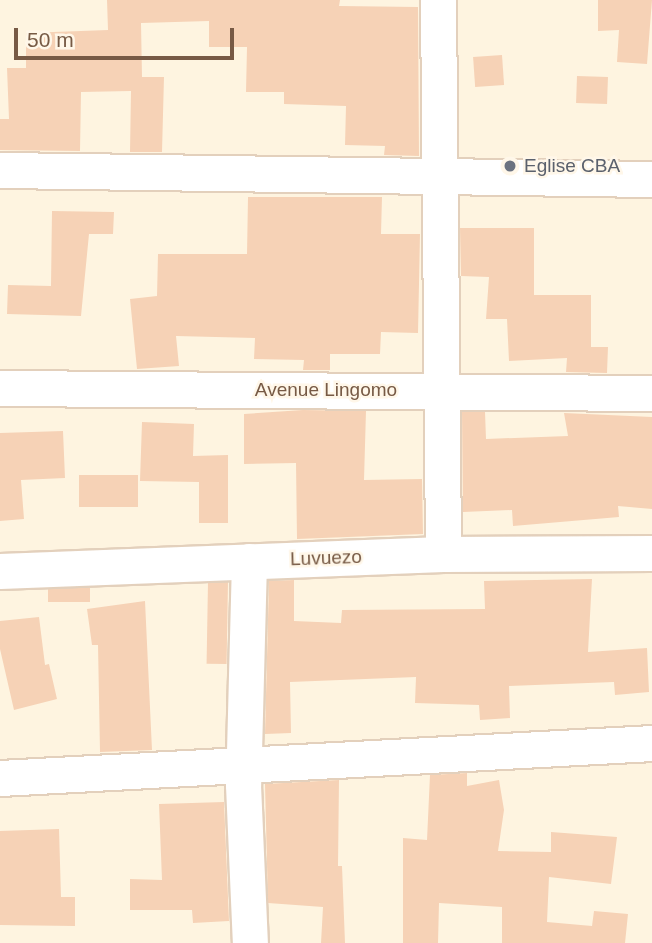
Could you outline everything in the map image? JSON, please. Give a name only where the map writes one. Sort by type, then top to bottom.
[{"type":"street","points":[[438,0],[437,176],[443,554]]},
{"type":"street","points":[[0,170],[652,179]]},
{"type":"street","name":"Avenue Lingomo","points":[[0,388],[652,393]]},
{"type":"street","name":"Luvuezo","points":[[0,571],[443,554],[652,553]]},
{"type":"street","points":[[249,561],[244,762],[250,943]]},
{"type":"street","points":[[0,778],[244,762],[652,743]]},
{"type":"building","points":[[107,0],[340,0],[339,6],[418,7],[419,156],[384,155],[385,146],[345,145],[346,106],[284,104],[284,92],[246,92],[247,47],[209,47],[209,21],[141,23],[142,77],[164,77],[162,152],[130,152],[131,91],[81,92],[80,151],[0,150],[0,119],[9,119],[7,68],[26,68],[26,33],[108,30]]},
{"type":"building","points":[[598,0],[652,0],[647,64],[617,62],[619,30],[598,31]]},
{"type":"building","points":[[502,55],[504,85],[475,87],[473,57]]},
{"type":"building","points":[[577,76],[608,77],[607,104],[576,103]]},
{"type":"building","points":[[248,197],[382,197],[381,234],[420,234],[418,333],[381,332],[380,354],[330,354],[330,370],[303,370],[304,360],[254,359],[255,338],[176,336],[179,366],[137,369],[130,299],[157,296],[158,254],[247,254]]},
{"type":"building","points":[[52,211],[114,212],[113,234],[89,234],[81,316],[7,314],[8,285],[51,286]]},
{"type":"building","points":[[460,228],[534,228],[534,295],[591,295],[591,347],[608,347],[607,373],[566,372],[567,358],[509,361],[507,319],[486,319],[489,277],[461,276]]},
{"type":"building","points":[[303,410],[366,411],[364,480],[422,479],[423,534],[297,539],[296,463],[244,464],[244,414]]},
{"type":"building","points":[[462,412],[485,412],[486,439],[568,436],[564,413],[652,417],[652,509],[618,506],[619,517],[513,526],[512,510],[463,512]]},
{"type":"building","points":[[142,422],[194,424],[193,456],[228,455],[228,523],[199,523],[199,482],[140,481]]},
{"type":"building","points":[[63,431],[65,478],[21,480],[24,519],[0,521],[0,433]]},
{"type":"building","points":[[79,475],[138,475],[138,507],[79,507]]},
{"type":"building","points":[[592,579],[588,652],[647,648],[649,692],[615,695],[614,682],[509,686],[510,718],[480,720],[479,705],[415,703],[416,677],[290,682],[291,733],[265,734],[269,581],[294,580],[294,621],[341,623],[342,610],[485,609],[484,581]]},
{"type":"building","points":[[208,582],[228,582],[227,664],[207,664]]},
{"type":"building","points":[[48,588],[90,588],[90,602],[48,602]]},
{"type":"building","points":[[145,601],[152,750],[100,752],[98,645],[92,645],[87,609]]},
{"type":"building","points":[[39,617],[45,665],[49,664],[57,699],[14,710],[0,649],[0,621]]},
{"type":"building","points":[[467,773],[467,786],[499,780],[504,810],[498,851],[551,852],[551,832],[617,837],[611,884],[549,877],[547,922],[592,926],[594,911],[628,914],[625,943],[502,943],[502,907],[439,903],[438,943],[403,943],[403,838],[427,840],[430,775]]},
{"type":"building","points":[[339,780],[338,866],[342,866],[345,943],[321,943],[323,907],[268,903],[265,784]]},
{"type":"building","points":[[224,802],[229,921],[193,923],[192,910],[130,910],[130,879],[162,880],[159,804]]},
{"type":"building","points":[[59,829],[61,897],[75,897],[75,926],[0,925],[0,831]]},
{"type":"place","name":"Eglise CBA","points":[[510,166]]}]
